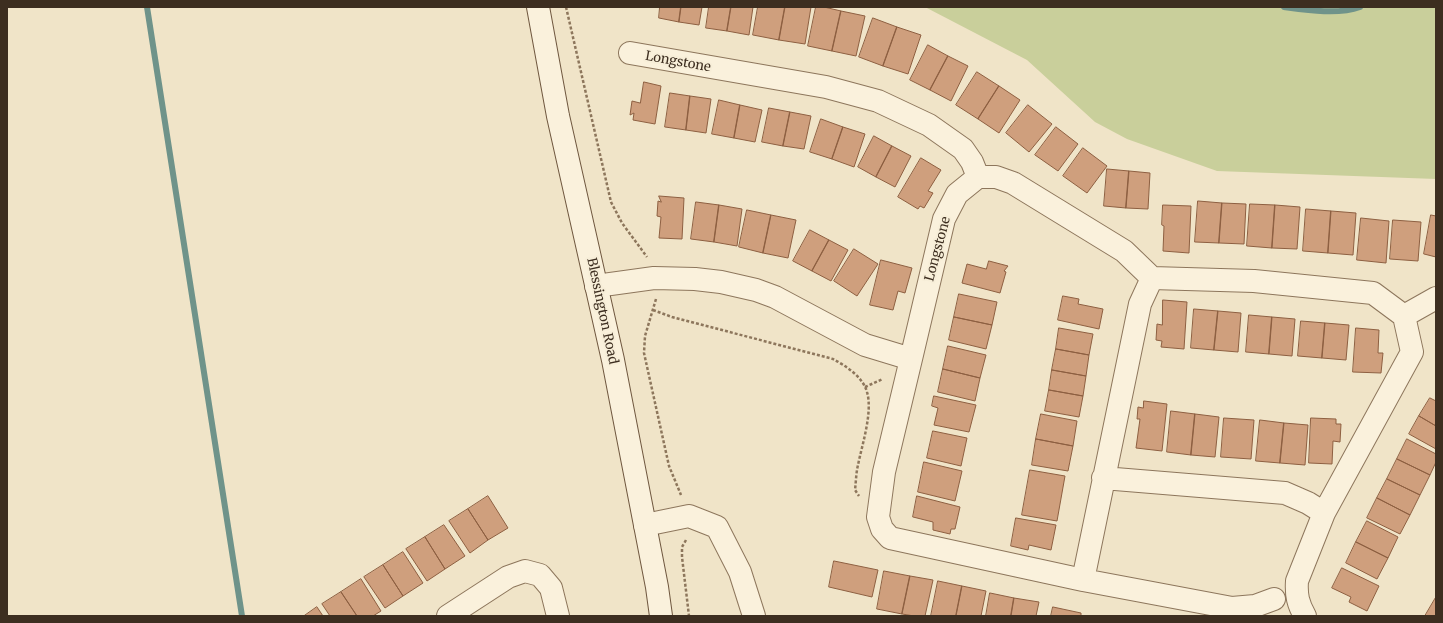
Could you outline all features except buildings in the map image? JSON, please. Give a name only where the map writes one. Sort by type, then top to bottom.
[{"type":"street","name":"Blessington Road","points":[[538,7],[558,116],[613,360],[657,587],[661,616]]},
{"type":"street","name":"Longstone","points":[[630,53],[826,87],[878,101],[929,125],[964,149],[972,162],[978,177],[957,194],[944,219],[884,472],[878,517],[882,529],[890,538],[1083,580],[1232,608],[1254,606],[1274,599]]},
{"type":"street","points":[[978,177],[996,177],[1013,183],[1124,251],[1152,278],[1254,281],[1373,293],[1404,316],[1412,352],[1324,513],[1297,581],[1296,593],[1299,606],[1305,616]]},
{"type":"street","points":[[596,286],[654,278],[695,279],[721,282],[756,290],[775,297],[865,345],[911,359]]},
{"type":"street","points":[[1083,580],[1140,304],[1152,278]]},
{"type":"street","points":[[1404,316],[1436,298]]},
{"type":"street","points":[[1103,478],[1285,494],[1308,503],[1324,513]]},
{"type":"street","points":[[645,525],[689,516],[717,527],[740,572],[754,616]]},
{"type":"street","points":[[448,616],[508,577],[526,571],[540,575],[551,588],[558,616]]},
{"type":"path","points":[[566,7],[611,202],[622,224],[649,259]]},
{"type":"path","points":[[655,294],[656,301],[645,336],[644,353],[669,466],[680,490],[683,501]]},
{"type":"path","points":[[653,310],[672,317],[833,359],[846,366],[863,383],[868,394],[869,413],[857,468],[855,490],[865,504],[880,508]]},
{"type":"path","points":[[688,536],[682,547],[682,557],[689,616]]},
{"type":"green space","points":[[925,7],[1436,7],[1436,179],[1217,171],[1127,139],[1095,122],[1027,60]]},
{"type":"waterway","points":[[147,7],[242,616]]},
{"type":"waterway","points":[[1284,7],[1332,11],[1342,11],[1360,7]]}]
